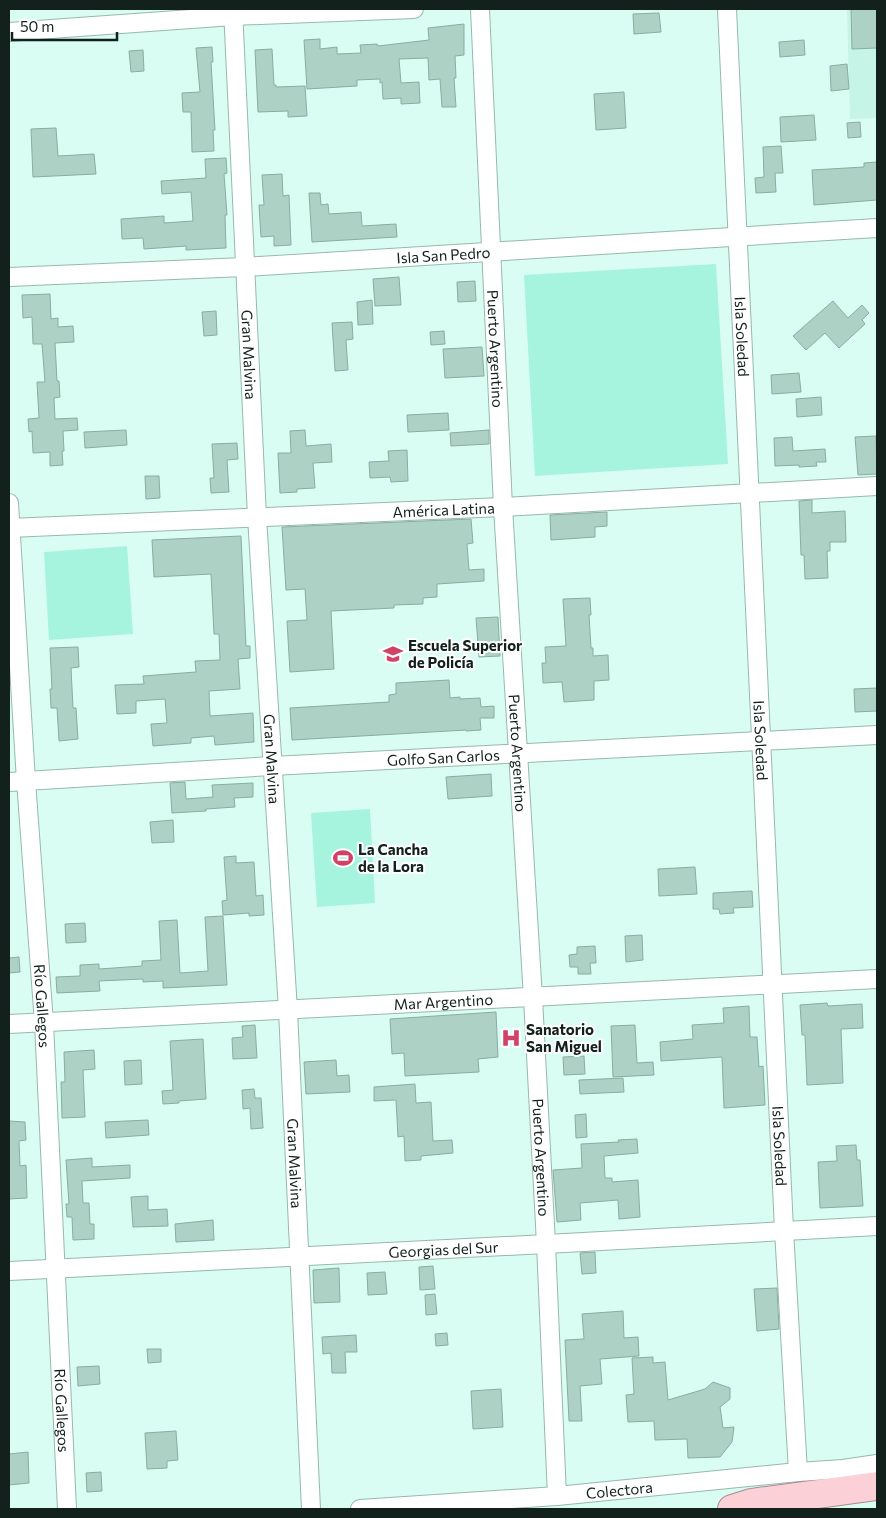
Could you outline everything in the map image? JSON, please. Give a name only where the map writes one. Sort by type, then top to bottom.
[{"type":"highway","points":[[732,1509],[751,1503],[877,1486]]},
{"type":"highway","points":[[838,1509],[877,1506]]},
{"type":"street","points":[[9,32],[233,12],[414,9]]},
{"type":"street","name":"Puerto Argentino","points":[[480,9],[504,507],[546,1244],[557,1496]]},
{"type":"street","name":"Isla Soledad","points":[[728,9],[784,1230],[798,1472]]},
{"type":"street","name":"Gran Malvina","points":[[233,12],[257,517],[288,1010],[311,1509]]},
{"type":"street","name":"Isla San Pedro","points":[[9,277],[244,267],[877,228]]},
{"type":"street","name":"América Latina","points":[[9,527],[504,507],[877,486]]},
{"type":"street","name":"Río Gallegos","points":[[9,503],[26,781],[44,1023],[67,1509]]},
{"type":"street","name":"Golfo San Carlos","points":[[9,782],[519,752],[877,735]]},
{"type":"street","name":"Mar Argentino","points":[[9,1024],[533,998],[877,978]]},
{"type":"street","name":"Georgias del Sur","points":[[9,1271],[877,1226]]},
{"type":"street","name":"Colectora","points":[[360,1509],[557,1496],[843,1469],[877,1464]]},
{"type":"shaded area","points":[[847,9],[877,9],[877,118],[850,119]]},
{"type":"shaded area","points":[[716,264],[728,464],[535,476],[524,275]]},
{"type":"shaded area","points":[[127,546],[133,634],[49,640],[44,552]]},
{"type":"shaded area","name":"La Cancha de la Lora","points":[[370,809],[375,903],[317,907],[311,813]]},
{"type":"building","points":[[851,9],[877,9],[877,48],[852,49]]},
{"type":"building","points":[[659,13],[661,32],[634,34],[633,14]]},
{"type":"building","points":[[464,24],[464,55],[455,56],[456,107],[442,107],[440,79],[429,80],[428,58],[399,59],[401,83],[419,82],[420,103],[401,104],[401,98],[383,99],[382,82],[380,83],[380,79],[357,80],[357,86],[307,89],[304,40],[320,39],[320,49],[337,47],[337,54],[361,53],[360,45],[377,44],[378,46],[429,40],[428,28]]},
{"type":"building","points":[[804,40],[805,55],[780,57],[779,42]]},
{"type":"building","points":[[212,47],[214,151],[192,152],[191,112],[183,112],[182,93],[200,92],[196,48]]},
{"type":"building","points":[[272,49],[274,85],[276,87],[305,86],[307,116],[288,117],[288,111],[258,112],[255,50]]},
{"type":"building","points":[[143,50],[144,71],[131,72],[129,51]]},
{"type":"building","points":[[847,64],[849,89],[831,91],[830,66]]},
{"type":"building","points":[[624,92],[626,128],[596,130],[594,94]]},
{"type":"building","points":[[814,115],[816,140],[781,142],[780,117]]},
{"type":"building","points":[[860,122],[861,137],[848,138],[847,123]]},
{"type":"building","points":[[56,128],[58,156],[94,154],[96,174],[33,177],[31,129]]},
{"type":"building","points":[[781,146],[783,173],[775,173],[776,192],[756,193],[755,178],[764,177],[763,147]]},
{"type":"building","points":[[226,158],[227,173],[224,174],[227,215],[225,215],[226,248],[186,250],[186,246],[144,249],[143,238],[122,239],[121,219],[164,216],[164,223],[193,221],[191,192],[162,194],[161,181],[206,178],[205,159]]},
{"type":"building","points":[[877,162],[877,200],[814,205],[812,170],[864,167],[864,163]]},
{"type":"building","points":[[282,174],[283,196],[289,195],[291,245],[274,246],[274,236],[261,237],[259,205],[264,205],[262,175]]},
{"type":"building","points":[[309,193],[320,193],[321,205],[328,204],[329,214],[361,212],[362,226],[396,224],[397,237],[312,242]]},
{"type":"building","points":[[399,277],[401,305],[375,306],[373,279]]},
{"type":"building","points":[[475,281],[476,301],[458,302],[457,282]]},
{"type":"building","points":[[50,294],[51,319],[58,318],[58,327],[73,326],[74,342],[55,343],[57,381],[59,381],[60,397],[54,398],[55,419],[77,418],[78,430],[63,431],[63,465],[50,466],[50,452],[33,453],[32,431],[29,432],[28,419],[39,418],[37,382],[45,382],[42,344],[33,344],[32,317],[23,318],[22,295]]},
{"type":"building","points":[[372,300],[373,324],[358,325],[357,302]]},
{"type":"building","points":[[833,301],[848,318],[862,305],[869,313],[862,320],[865,324],[839,348],[825,333],[806,350],[793,336]]},
{"type":"building","points":[[216,311],[217,335],[204,336],[202,312]]},
{"type":"building","points":[[352,322],[353,339],[346,340],[348,370],[335,371],[332,323]]},
{"type":"building","points":[[444,331],[445,344],[431,345],[430,332]]},
{"type":"building","points":[[482,347],[484,376],[445,378],[443,349]]},
{"type":"building","points":[[799,373],[801,392],[772,394],[771,375]]},
{"type":"building","points":[[821,397],[822,415],[797,417],[796,399]]},
{"type":"building","points":[[448,413],[449,430],[408,432],[407,415]]},
{"type":"building","points":[[126,430],[127,445],[85,448],[84,432]]},
{"type":"building","points":[[305,430],[306,446],[331,444],[332,462],[313,463],[315,488],[297,489],[297,492],[280,493],[278,453],[291,453],[290,431]]},
{"type":"building","points":[[489,430],[489,444],[451,446],[450,433]]},
{"type":"building","points":[[876,436],[877,474],[858,475],[855,437]]},
{"type":"building","points":[[792,437],[793,451],[825,449],[826,462],[816,462],[817,466],[775,466],[774,438]]},
{"type":"building","points":[[237,443],[238,459],[227,460],[229,492],[211,493],[210,478],[214,478],[212,444]]},
{"type":"building","points":[[407,450],[408,481],[391,482],[390,477],[370,478],[369,462],[389,461],[388,451]]},
{"type":"building","points":[[145,476],[159,476],[160,498],[146,499]]},
{"type":"building","points":[[812,500],[812,513],[845,511],[846,542],[830,542],[830,551],[827,551],[828,578],[805,579],[804,555],[801,555],[799,501]]},
{"type":"building","points":[[607,512],[607,526],[595,527],[595,537],[551,540],[550,515]]},
{"type":"building","points":[[471,519],[473,543],[467,544],[469,570],[484,569],[484,581],[437,584],[437,597],[423,598],[423,604],[394,605],[394,608],[331,611],[334,669],[290,672],[287,621],[307,620],[305,589],[286,590],[282,527]]},
{"type":"building","points":[[241,536],[246,646],[250,646],[250,658],[238,659],[240,689],[209,691],[210,716],[253,713],[254,742],[215,745],[214,736],[191,738],[191,743],[153,746],[151,724],[167,723],[165,699],[136,701],[136,713],[117,714],[115,685],[144,684],[143,676],[196,672],[195,661],[220,660],[219,634],[214,634],[211,574],[154,577],[152,540]]},
{"type":"building","points":[[590,598],[591,648],[593,648],[593,656],[608,655],[609,680],[594,681],[594,700],[564,702],[562,682],[543,683],[542,663],[546,663],[545,647],[566,646],[563,599]]},
{"type":"building","points":[[498,617],[500,656],[479,657],[476,618]]},
{"type":"building","points":[[78,647],[79,667],[71,668],[73,708],[76,708],[78,739],[59,741],[57,708],[51,708],[50,648]]},
{"type":"building","points":[[449,680],[450,698],[480,698],[481,707],[494,706],[494,718],[480,718],[481,730],[292,740],[290,708],[389,702],[389,695],[396,694],[396,683]]},
{"type":"building","points":[[877,688],[877,711],[855,712],[854,689]]},
{"type":"building","points":[[491,774],[492,796],[448,799],[446,777]]},
{"type":"building","points":[[185,782],[186,799],[213,797],[212,785],[253,783],[253,797],[234,798],[235,807],[172,813],[170,783]]},
{"type":"building","points":[[173,820],[174,842],[152,843],[150,822]]},
{"type":"building","points":[[236,856],[236,863],[254,862],[256,896],[263,895],[264,915],[249,916],[249,913],[223,915],[222,901],[227,900],[224,857]]},
{"type":"building","points":[[695,867],[697,894],[659,896],[658,869]]},
{"type":"building","points":[[752,891],[753,907],[733,908],[734,913],[720,914],[719,909],[713,909],[713,893]]},
{"type":"building","points":[[223,916],[227,985],[163,988],[163,981],[143,982],[143,979],[99,981],[100,991],[57,993],[56,977],[80,976],[80,965],[99,964],[99,969],[142,966],[142,961],[161,960],[159,921],[177,920],[180,973],[208,971],[205,917]]},
{"type":"building","points":[[85,923],[86,942],[66,943],[65,924]]},
{"type":"building","points":[[642,935],[643,960],[626,962],[625,936]]},
{"type":"building","points":[[595,946],[596,963],[590,963],[591,974],[578,974],[578,967],[570,967],[569,955],[577,954],[577,947]]},
{"type":"building","points":[[19,957],[20,972],[9,973],[9,958]]},
{"type":"building","points":[[827,1003],[828,1006],[862,1004],[863,1028],[841,1029],[843,1083],[807,1085],[805,1035],[802,1035],[800,1005]]},
{"type":"building","points":[[749,1006],[750,1037],[757,1037],[759,1067],[763,1066],[765,1105],[724,1108],[722,1057],[661,1061],[660,1042],[693,1039],[692,1025],[724,1023],[723,1008]]},
{"type":"building","points":[[496,1012],[498,1057],[478,1059],[479,1072],[405,1076],[404,1053],[392,1054],[390,1019]]},
{"type":"building","points":[[255,1025],[257,1058],[233,1059],[232,1038],[243,1037],[242,1026]]},
{"type":"building","points":[[635,1025],[637,1063],[653,1062],[654,1075],[613,1077],[611,1026]]},
{"type":"building","points":[[203,1039],[206,1099],[163,1104],[162,1091],[173,1090],[170,1041]]},
{"type":"building","points":[[94,1050],[95,1069],[83,1070],[85,1117],[62,1118],[61,1082],[65,1082],[64,1052]]},
{"type":"building","points":[[584,1056],[585,1074],[564,1075],[563,1057]]},
{"type":"building","points":[[141,1060],[142,1084],[125,1085],[124,1061]]},
{"type":"building","points":[[336,1060],[337,1076],[349,1075],[350,1092],[306,1094],[304,1062]]},
{"type":"building","points":[[623,1078],[624,1092],[580,1094],[579,1080]]},
{"type":"building","points":[[415,1084],[416,1103],[431,1102],[433,1141],[452,1140],[453,1153],[421,1156],[421,1160],[405,1161],[404,1136],[398,1137],[396,1100],[374,1101],[374,1087]]},
{"type":"building","points":[[254,1089],[255,1098],[261,1098],[263,1128],[251,1129],[250,1108],[243,1109],[242,1090]]},
{"type":"building","points":[[586,1114],[587,1137],[576,1138],[575,1115]]},
{"type":"building","points":[[148,1120],[149,1135],[106,1138],[105,1122]]},
{"type":"building","points":[[9,1121],[25,1122],[26,1140],[19,1141],[20,1166],[26,1165],[27,1198],[9,1199]]},
{"type":"building","points":[[637,1139],[638,1153],[604,1156],[605,1178],[612,1178],[612,1182],[638,1180],[640,1217],[619,1219],[618,1200],[580,1203],[581,1220],[557,1222],[553,1170],[582,1168],[581,1144]]},
{"type":"building","points":[[856,1145],[857,1160],[860,1160],[863,1206],[820,1208],[818,1162],[837,1161],[836,1146]]},
{"type":"building","points":[[92,1158],[92,1167],[130,1165],[130,1178],[82,1181],[83,1203],[89,1203],[90,1224],[94,1224],[94,1239],[73,1240],[72,1217],[67,1217],[66,1204],[69,1204],[66,1160]]},
{"type":"building","points":[[148,1196],[148,1210],[167,1209],[168,1226],[133,1227],[131,1197]]},
{"type":"building","points":[[213,1220],[214,1240],[176,1242],[175,1224]]},
{"type":"building","points":[[595,1252],[596,1273],[582,1274],[580,1253]]},
{"type":"building","points":[[433,1266],[435,1289],[420,1290],[419,1267]]},
{"type":"building","points":[[339,1268],[340,1302],[314,1303],[313,1270]]},
{"type":"building","points":[[385,1272],[387,1294],[368,1295],[367,1273]]},
{"type":"building","points":[[777,1288],[779,1329],[757,1331],[754,1289]]},
{"type":"building","points":[[435,1294],[437,1314],[426,1315],[425,1295]]},
{"type":"building","points":[[623,1311],[624,1338],[638,1337],[639,1356],[600,1359],[602,1384],[580,1386],[582,1421],[569,1421],[565,1340],[584,1339],[582,1314]]},
{"type":"building","points":[[447,1333],[448,1345],[436,1346],[435,1334]]},
{"type":"building","points":[[356,1335],[357,1352],[345,1352],[346,1373],[332,1373],[331,1353],[323,1354],[322,1337]]},
{"type":"building","points":[[147,1349],[161,1349],[161,1362],[148,1363]]},
{"type":"building","points":[[653,1357],[653,1363],[665,1362],[668,1400],[705,1389],[713,1382],[730,1388],[730,1399],[720,1407],[723,1428],[734,1427],[732,1442],[720,1457],[688,1458],[687,1439],[655,1440],[654,1421],[628,1422],[626,1395],[634,1394],[632,1358]]},
{"type":"building","points":[[99,1366],[100,1384],[78,1386],[77,1367]]},
{"type":"building","points":[[501,1389],[503,1427],[473,1429],[471,1391]]},
{"type":"building","points":[[176,1431],[178,1460],[167,1461],[167,1468],[147,1469],[145,1433]]},
{"type":"building","points":[[28,1452],[29,1483],[9,1485],[9,1454]]},
{"type":"building","points":[[101,1472],[102,1491],[87,1492],[86,1473]]},
{"type":"place","name":"Escuela Superior de Policía","points":[[393,654]]},
{"type":"place","name":"La Cancha de la Lora","points":[[343,858]]},
{"type":"place","name":"Sanatorio San Miguel","points":[[511,1038]]}]
